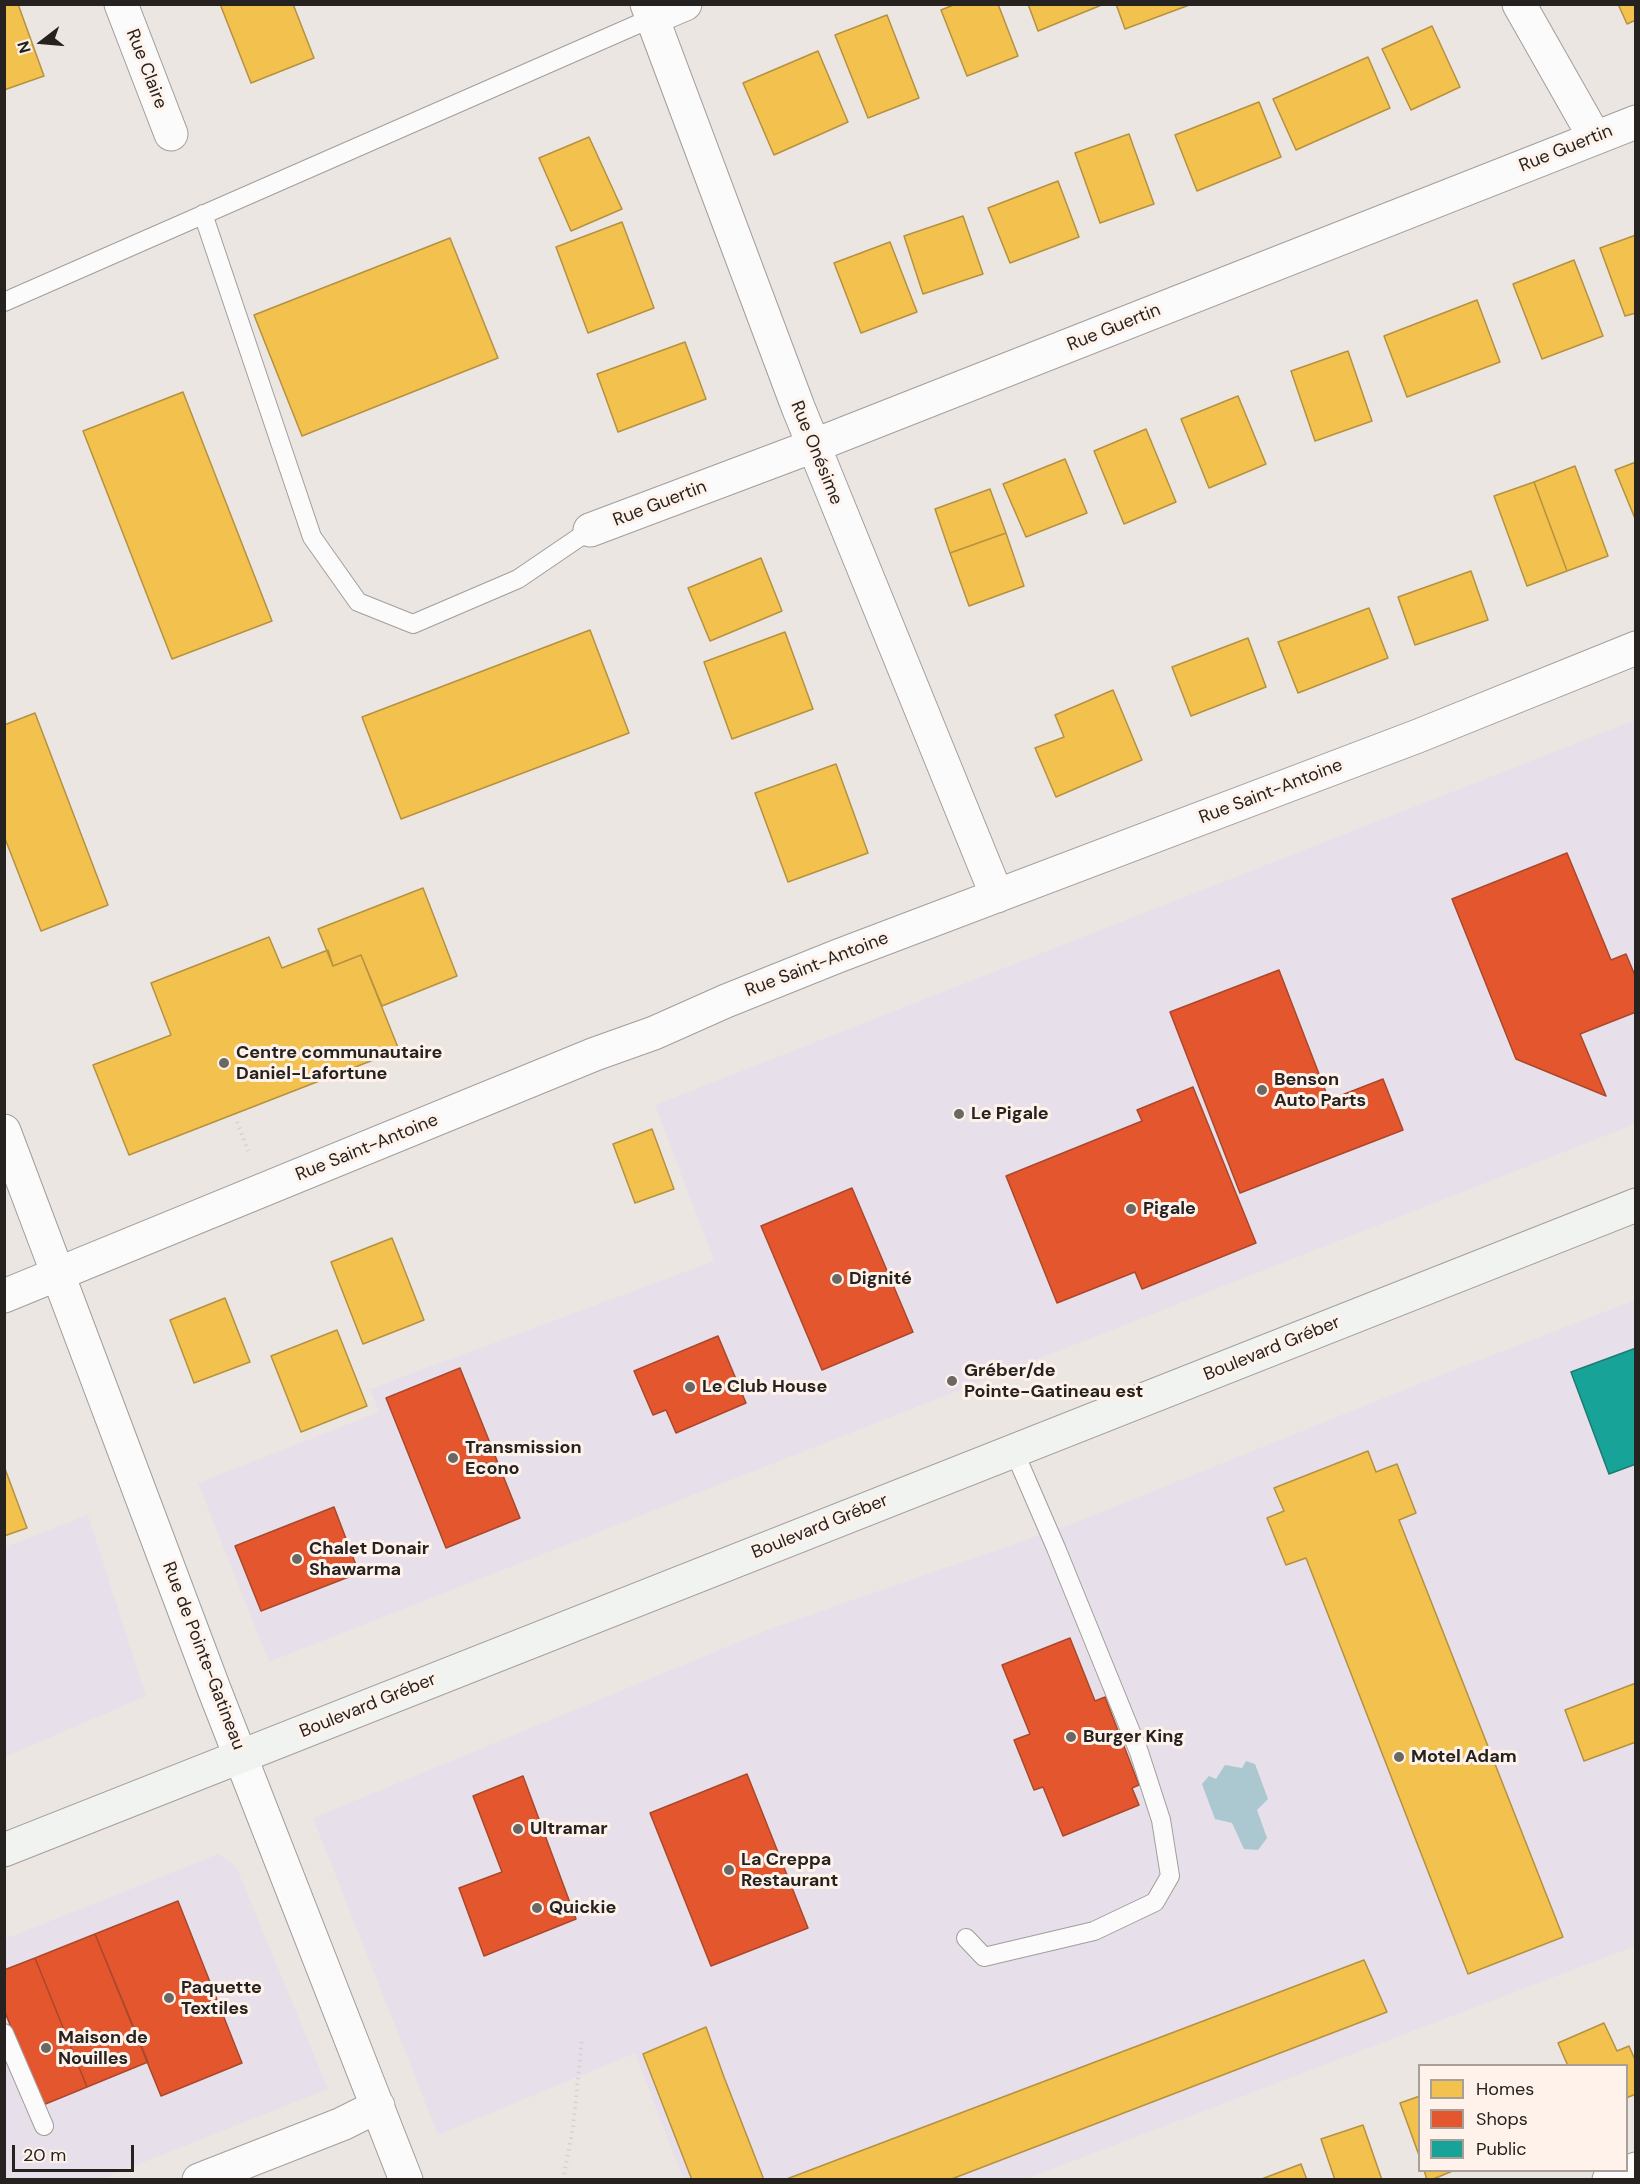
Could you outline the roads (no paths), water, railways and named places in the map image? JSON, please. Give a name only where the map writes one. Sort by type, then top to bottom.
[{"type":"main road","name":"Boulevard Gréber","points":[[4,1850],[1635,1205]]},
{"type":"street","name":"Rue Claire","points":[[121,4],[171,134]]},
{"type":"street","points":[[650,11],[685,4]]},
{"type":"street","points":[[1519,4],[1594,138]]},
{"type":"street","name":"Rue Onésime","points":[[650,11],[813,446],[997,896]]},
{"type":"street","name":"Rue Guertin","points":[[590,530],[813,446],[1635,122]]},
{"type":"street","name":"Rue Saint-Antoine","points":[[4,1296],[595,1054],[654,1033],[746,993],[1418,736],[1635,648]]},
{"type":"street","name":"Rue de Pointe-Gatineau","points":[[4,1131],[324,1974],[406,2180]]},
{"type":"street","points":[[199,2180],[342,2124],[378,2106]]},
{"type":"street","points":[[1609,2180],[1628,2172]]},
{"type":"lane","points":[[4,302],[650,11]]},
{"type":"lane","points":[[203,214],[312,537],[358,602],[413,624],[518,579],[590,530]]},
{"type":"lane","points":[[966,1938],[984,1957],[1094,1931],[1155,1902],[1170,1876],[1161,1820],[1139,1752],[1014,1451]]},
{"type":"lane","points":[[4,2033],[44,2126]]},
{"type":"water","points":[[1246,1761],[1255,1764],[1268,1799],[1257,1810],[1267,1838],[1258,1850],[1244,1849],[1232,1823],[1215,1819],[1202,1784],[1209,1776],[1216,1779],[1225,1765],[1242,1768]]},
{"type":"place","name":"Centre communautaire Daniel-Lafortune","points":[[224,1063]]},
{"type":"place","name":"Benson Auto Parts","points":[[1262,1090]]},
{"type":"place","name":"Le Pigale","points":[[959,1114]]},
{"type":"place","name":"Pigale","points":[[1131,1209]]},
{"type":"place","name":"Dignité","points":[[837,1279]]},
{"type":"place","name":"Gréber/de Pointe-Gatineau est","points":[[952,1381]]},
{"type":"place","name":"Le Club House","points":[[690,1387]]},
{"type":"place","name":"Transmission Econo","points":[[453,1458]]},
{"type":"place","name":"Chalet Donair Shawarma","points":[[297,1559]]},
{"type":"place","name":"Burger King","points":[[1071,1737]]},
{"type":"place","name":"Motel Adam","points":[[1399,1757]]},
{"type":"place","name":"Ultramar","points":[[518,1829]]},
{"type":"place","name":"La Creppa Restaurant","points":[[729,1870]]},
{"type":"place","name":"Quickie","points":[[537,1908]]},
{"type":"place","name":"Paquette Textiles","points":[[169,1998]]},
{"type":"place","name":"Maison de Nouilles","points":[[46,2048]]}]
